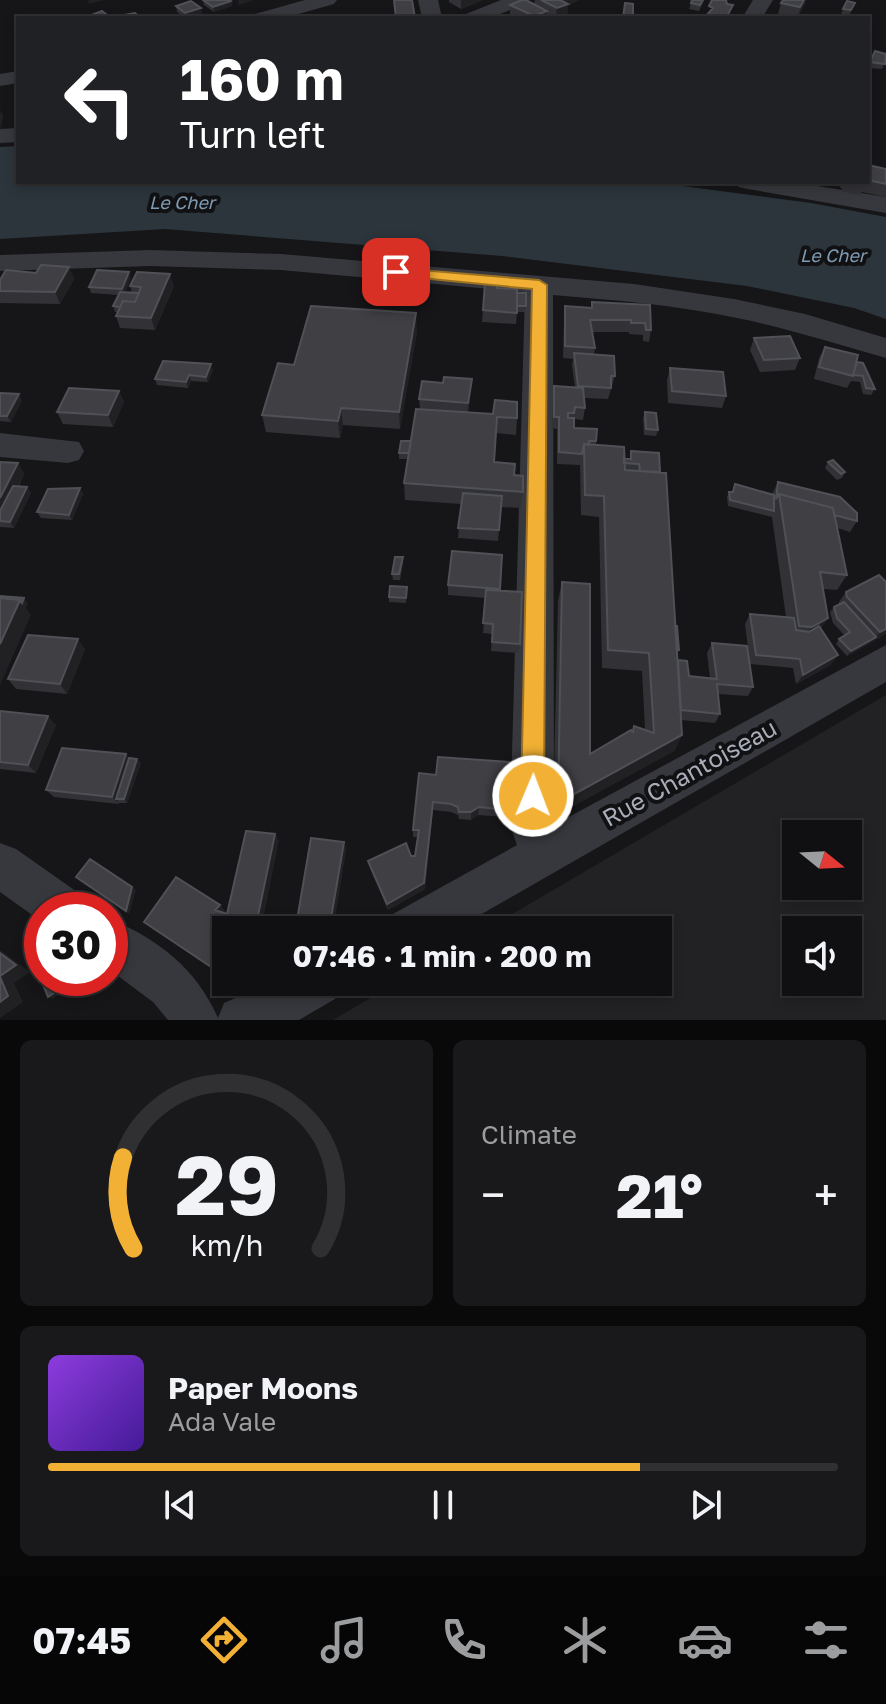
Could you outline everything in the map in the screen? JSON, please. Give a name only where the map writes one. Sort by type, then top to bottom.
[{"type":"street","points":[[269,16],[327,0]]},
{"type":"street","points":[[478,16],[518,0]]},
{"type":"street","points":[[760,184],[886,205]]},
{"type":"street","points":[[0,263],[150,258],[281,262],[634,293],[734,308],[805,324],[886,348]]},
{"type":"street","points":[[539,285],[532,825],[542,854]]},
{"type":"street","points":[[0,445],[68,451]]},
{"type":"street","name":"Rue Chantoiseau","points":[[434,916],[886,662]]},
{"type":"street","points":[[0,865],[38,892]]},
{"type":"street","points":[[128,955],[168,983],[192,1012],[194,1020]]},
{"type":"street","points":[[241,1020],[264,1013],[294,996]]},
{"type":"shaded area","points":[[886,695],[886,1020],[333,1020],[373,996],[672,996],[672,916],[509,916]]},
{"type":"water","name":"Le Cher","points":[[16,146],[16,184],[667,184],[811,203],[886,217],[886,319],[854,308],[747,286],[502,256],[165,229],[0,239],[0,147]]},
{"type":"building","points":[[203,0],[230,0],[231,1],[213,7]]},
{"type":"building","points":[[394,0],[412,0],[415,16],[396,16]]},
{"type":"building","points":[[522,0],[547,11],[534,16],[510,5]]},
{"type":"building","points":[[541,0],[560,0],[568,4],[557,8]]},
{"type":"building","points":[[692,0],[703,0],[700,5],[691,3]]},
{"type":"building","points":[[712,0],[726,0],[727,4],[733,5],[727,16],[706,16],[713,8],[709,6]]},
{"type":"building","points":[[783,0],[804,0],[800,7],[781,3]]},
{"type":"building","points":[[191,1],[201,8],[185,13],[176,6]]},
{"type":"building","points":[[847,1],[855,3],[851,10],[843,9]]},
{"type":"building","points":[[625,3],[633,4],[633,16],[623,16]]},
{"type":"building","points":[[102,11],[108,16],[89,16]]},
{"type":"building","points":[[875,51],[886,54],[885,64],[870,62]]},
{"type":"building","points":[[870,165],[886,169],[886,184],[870,180]]},
{"type":"building","points":[[41,265],[69,267],[55,292],[0,291],[0,280],[6,270],[36,273]]},
{"type":"building","points":[[97,270],[129,272],[122,289],[89,287]]},
{"type":"building","points":[[137,272],[170,274],[151,318],[116,316],[123,301],[135,302],[141,287],[130,286]]},
{"type":"building","points":[[485,283],[497,284],[497,288],[517,289],[517,313],[483,310]]},
{"type":"building","points":[[120,292],[139,293],[135,302],[123,301],[120,307],[113,306]]},
{"type":"building","points":[[517,293],[526,293],[526,306],[517,306]]},
{"type":"building","points":[[592,302],[650,305],[651,330],[646,330],[645,323],[631,323],[631,320],[590,320],[595,348],[565,346],[565,306],[592,308]]},
{"type":"building","points":[[311,306],[416,313],[399,412],[341,408],[338,421],[262,415],[278,363],[294,365]]},
{"type":"building","points":[[790,336],[800,358],[764,360],[754,338]]},
{"type":"building","points":[[825,347],[858,355],[853,376],[819,367]]},
{"type":"building","points":[[574,353],[614,356],[615,376],[611,376],[611,388],[578,386]]},
{"type":"building","points":[[163,361],[211,364],[206,377],[189,375],[186,382],[155,379]]},
{"type":"building","points":[[857,362],[863,363],[875,389],[866,388],[863,376],[853,375]]},
{"type":"building","points":[[670,368],[723,372],[726,396],[672,391]]},
{"type":"building","points":[[444,377],[472,379],[468,403],[419,399],[422,381],[443,383]]},
{"type":"building","points":[[554,386],[583,388],[585,408],[575,407],[574,413],[568,413],[568,418],[574,418],[574,428],[597,429],[596,441],[584,444],[582,454],[559,452],[559,417],[554,417]]},
{"type":"building","points":[[69,388],[119,391],[108,415],[57,412]]},
{"type":"building","points":[[0,393],[19,394],[7,416],[0,416]]},
{"type":"building","points":[[495,400],[517,402],[517,418],[497,417],[494,462],[515,464],[514,475],[523,476],[523,492],[404,483],[416,409],[493,414]]},
{"type":"building","points":[[645,412],[656,413],[658,430],[646,429]]},
{"type":"building","points":[[401,441],[411,441],[409,453],[399,453]]},
{"type":"building","points":[[584,444],[624,447],[625,470],[666,473],[682,735],[558,803],[562,582],[590,584],[590,754],[631,730],[633,732],[634,726],[654,733],[649,653],[608,650],[604,496],[585,495]]},
{"type":"building","points":[[631,451],[659,453],[660,472],[640,471],[639,464],[624,463],[624,458],[631,459]]},
{"type":"building","points":[[833,460],[845,472],[841,474],[828,462]]},
{"type":"building","points":[[0,462],[18,463],[0,498]]},
{"type":"building","points":[[778,482],[840,497],[857,513],[857,521],[834,515],[833,508],[779,494],[776,499]]},
{"type":"building","points":[[735,484],[774,495],[774,511],[730,500],[729,492],[733,492]]},
{"type":"building","points":[[13,486],[27,487],[10,522],[0,521],[0,511]]},
{"type":"building","points":[[80,488],[69,515],[37,512],[48,489]]},
{"type":"building","points":[[463,493],[502,496],[499,530],[458,528]]},
{"type":"building","points":[[779,494],[833,508],[847,575],[820,572],[828,618],[812,627],[799,626]]},
{"type":"building","points":[[452,551],[502,555],[500,589],[448,585]]},
{"type":"building","points":[[395,557],[403,557],[399,574],[392,574]]},
{"type":"building","points":[[879,575],[886,582],[886,629],[880,632],[847,597],[846,592]]},
{"type":"building","points":[[390,586],[407,587],[406,598],[389,597]]},
{"type":"building","points":[[486,590],[522,592],[520,644],[492,642],[493,624],[483,623]]},
{"type":"building","points":[[0,596],[24,598],[22,603]]},
{"type":"building","points":[[0,598],[20,600],[0,644]]},
{"type":"building","points":[[844,602],[876,637],[851,651],[839,639],[850,632],[837,618],[834,607]]},
{"type":"building","points":[[750,614],[794,618],[796,630],[809,632],[819,626],[838,655],[803,675],[800,659],[756,655]]},
{"type":"building","points":[[677,626],[679,650],[677,650]]},
{"type":"building","points":[[28,635],[78,639],[60,684],[8,679]]},
{"type":"building","points":[[712,643],[747,646],[753,687],[717,684],[720,714],[681,710],[678,660],[687,661],[689,676],[717,679]]},
{"type":"building","points":[[0,711],[48,716],[28,765],[0,762]]},
{"type":"building","points":[[62,748],[126,754],[112,797],[46,790]]},
{"type":"building","points":[[438,757],[509,762],[506,810],[479,807],[471,812],[459,812],[458,807],[451,804],[433,802],[424,883],[387,904],[368,861],[406,843],[411,856],[415,856],[419,830],[413,830],[419,773],[436,775]]},
{"type":"building","points":[[129,758],[137,759],[124,799],[116,799]]},
{"type":"building","points":[[246,831],[275,834],[258,916],[212,916],[212,968],[144,922],[176,877],[220,905],[215,910],[227,914]]},
{"type":"building","points":[[311,838],[344,842],[331,916],[298,916]]},
{"type":"building","points":[[90,859],[132,887],[128,903],[128,892],[98,892],[76,877]]},
{"type":"building","points":[[0,953],[16,965],[0,976]]},
{"type":"building","points":[[0,977],[8,996],[0,1002]]},
{"type":"route","points":[[396,272],[539,285],[533,796]]}]
